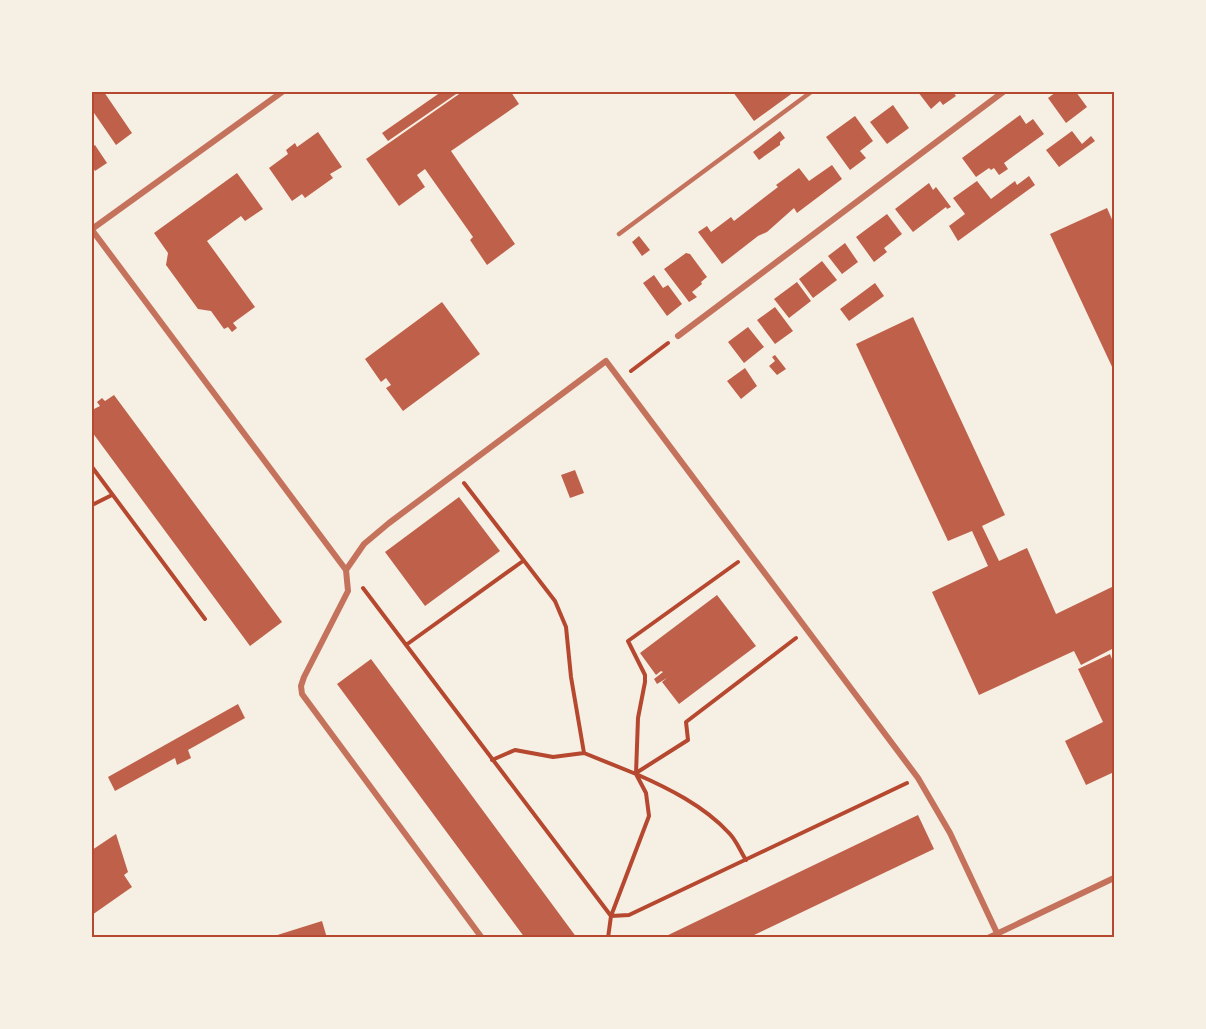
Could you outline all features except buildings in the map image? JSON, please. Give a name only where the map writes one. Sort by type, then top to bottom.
[{"type":"street","points":[[282,92],[92,230],[346,570],[348,591],[301,686],[302,694],[483,938]]},
{"type":"street","points":[[678,336],[1003,92]]},
{"type":"street","points":[[346,570],[364,544],[389,523],[606,361],[918,778],[950,833],[997,933]]},
{"type":"street","points":[[988,938],[1114,878]]},
{"type":"lane","points":[[619,234],[811,92]]},
{"type":"path","points":[[620,379],[678,336]]},
{"type":"path","points":[[92,467],[205,619]]},
{"type":"path","points":[[456,473],[555,601],[566,627],[570,677],[584,753]]},
{"type":"path","points":[[92,505],[112,495]]},
{"type":"path","points":[[609,938],[611,916],[649,816],[646,793],[636,774],[638,718],[645,675],[628,641],[751,553]]},
{"type":"path","points":[[406,645],[524,561]]},
{"type":"path","points":[[346,570],[364,589],[611,916]]},
{"type":"path","points":[[636,774],[688,740],[686,722],[808,629]]},
{"type":"path","points":[[492,760],[515,750],[553,758],[584,753],[655,782],[698,807],[730,833],[746,860]]},
{"type":"path","points":[[611,916],[630,915],[918,778]]}]
